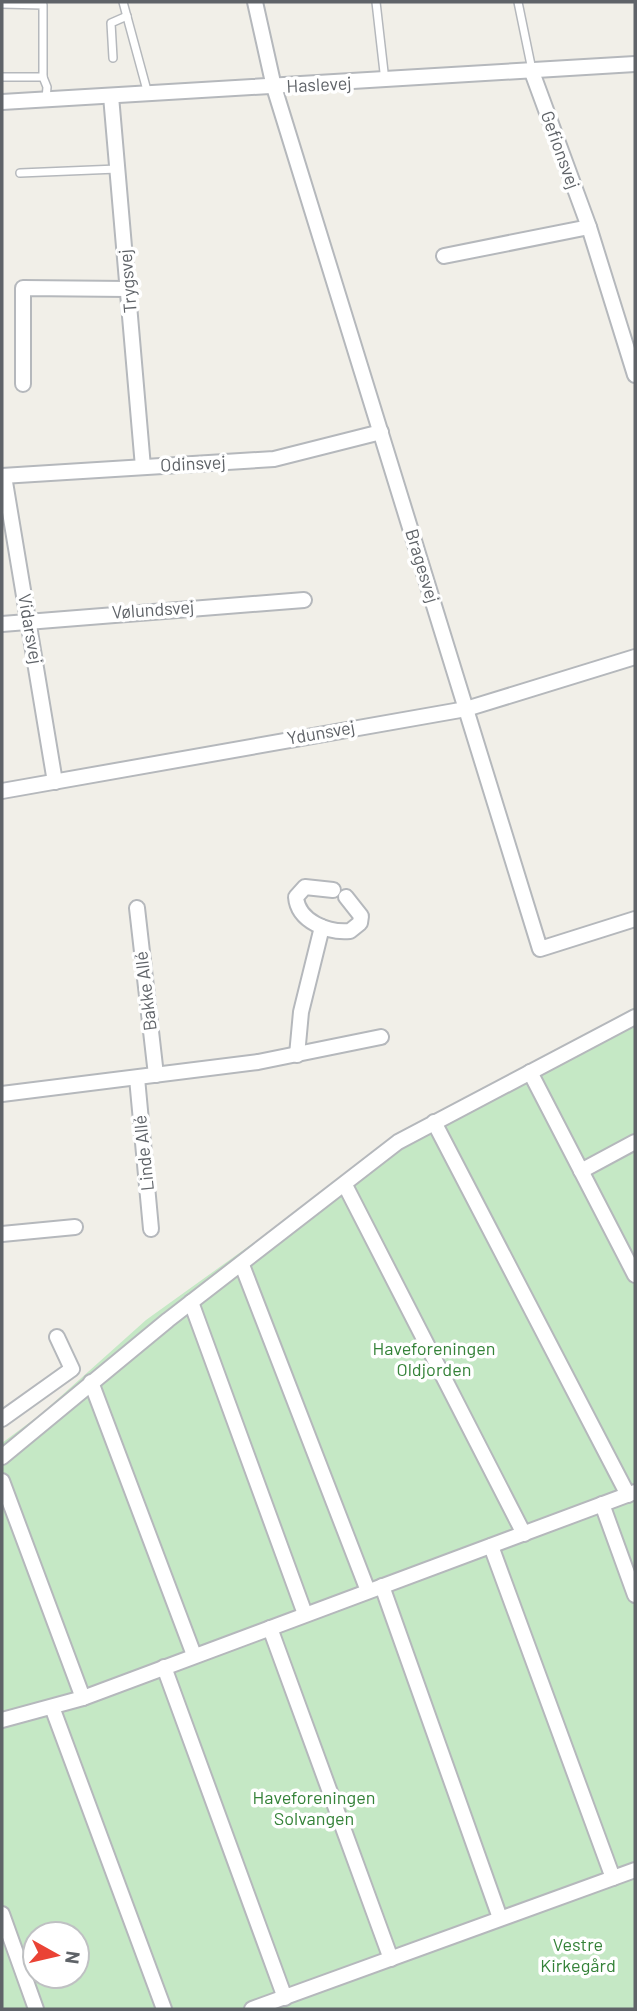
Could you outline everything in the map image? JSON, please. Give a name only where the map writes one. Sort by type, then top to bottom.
[{"type":"street","name":"Bragesvej","points":[[255,2],[274,87],[540,949],[635,919]]},
{"type":"street","name":"Haslevej","points":[[2,102],[635,64]]},
{"type":"street","name":"Gefionsvej","points":[[532,72],[589,228],[635,375]]},
{"type":"street","name":"Trygsvej","points":[[111,96],[143,467]]},
{"type":"street","points":[[444,256],[589,228]]},
{"type":"street","points":[[23,384],[23,288],[128,289]]},
{"type":"street","name":"Odinsvej","points":[[3,476],[274,459],[381,432]]},
{"type":"street","name":"Vidarsvej","points":[[3,476],[55,782]]},
{"type":"street","name":"Vølundsvej","points":[[2,624],[304,600]]},
{"type":"street","name":"Ydunsvej","points":[[2,791],[466,709],[635,657]]},
{"type":"street","points":[[305,887],[339,893],[359,909],[361,916],[356,928],[343,932],[322,928],[300,910],[296,897],[305,887]]},
{"type":"street","name":"Bakke Allé","points":[[137,908],[156,1075]]},
{"type":"street","points":[[297,1055],[303,1001],[322,928]]},
{"type":"street","points":[[2,1457],[191,1302],[398,1142],[635,1017]]},
{"type":"street","points":[[2,1094],[297,1055],[382,1037]]},
{"type":"street","points":[[530,1072],[634,1268]]},
{"type":"street","name":"Linde Allé","points":[[137,1077],[151,1229]]},
{"type":"street","points":[[2,1720],[83,1698],[631,1494],[434,1122]]},
{"type":"street","points":[[581,1171],[635,1142]]},
{"type":"street","points":[[345,1185],[524,1534]]},
{"type":"street","points":[[2,1234],[75,1227]]},
{"type":"street","points":[[242,1265],[375,1588],[500,1918]]},
{"type":"street","points":[[191,1302],[305,1614]]},
{"type":"street","points":[[2,1419],[72,1369],[57,1337]]},
{"type":"street","points":[[91,1382],[194,1655]]},
{"type":"street","points":[[2,1481],[83,1698]]},
{"type":"street","points":[[602,1504],[635,1595]]},
{"type":"street","points":[[491,1546],[613,1878]]},
{"type":"street","points":[[270,1628],[391,1959]]},
{"type":"street","points":[[164,1667],[285,1998]]},
{"type":"street","points":[[51,1707],[164,2009]]},
{"type":"street","points":[[252,2009],[635,1870]]},
{"type":"street","points":[[2,1914],[36,2009]]},
{"type":"lane","points":[[122,2],[148,94]]},
{"type":"lane","points":[[376,2],[385,81]]},
{"type":"lane","points":[[518,2],[532,72]]},
{"type":"lane","points":[[2,4],[43,5],[43,77],[47,87],[46,100]]},
{"type":"lane","points":[[113,58],[111,23],[127,16]]},
{"type":"lane","points":[[2,77],[43,77]]},
{"type":"lane","points":[[20,173],[118,169]]},
{"type":"green space","points":[[635,1007],[635,2009],[2,2009],[2,1443],[41,1414],[146,1320],[398,1139]]},
{"type":"park label","name":"Haveforeningen Oldjorden","points":[[434,1359]]},
{"type":"park label","name":"Haveforeningen Solvangen","points":[[314,1808]]},
{"type":"park label","name":"Vestre Kirkegård","points":[[578,1955]]}]
